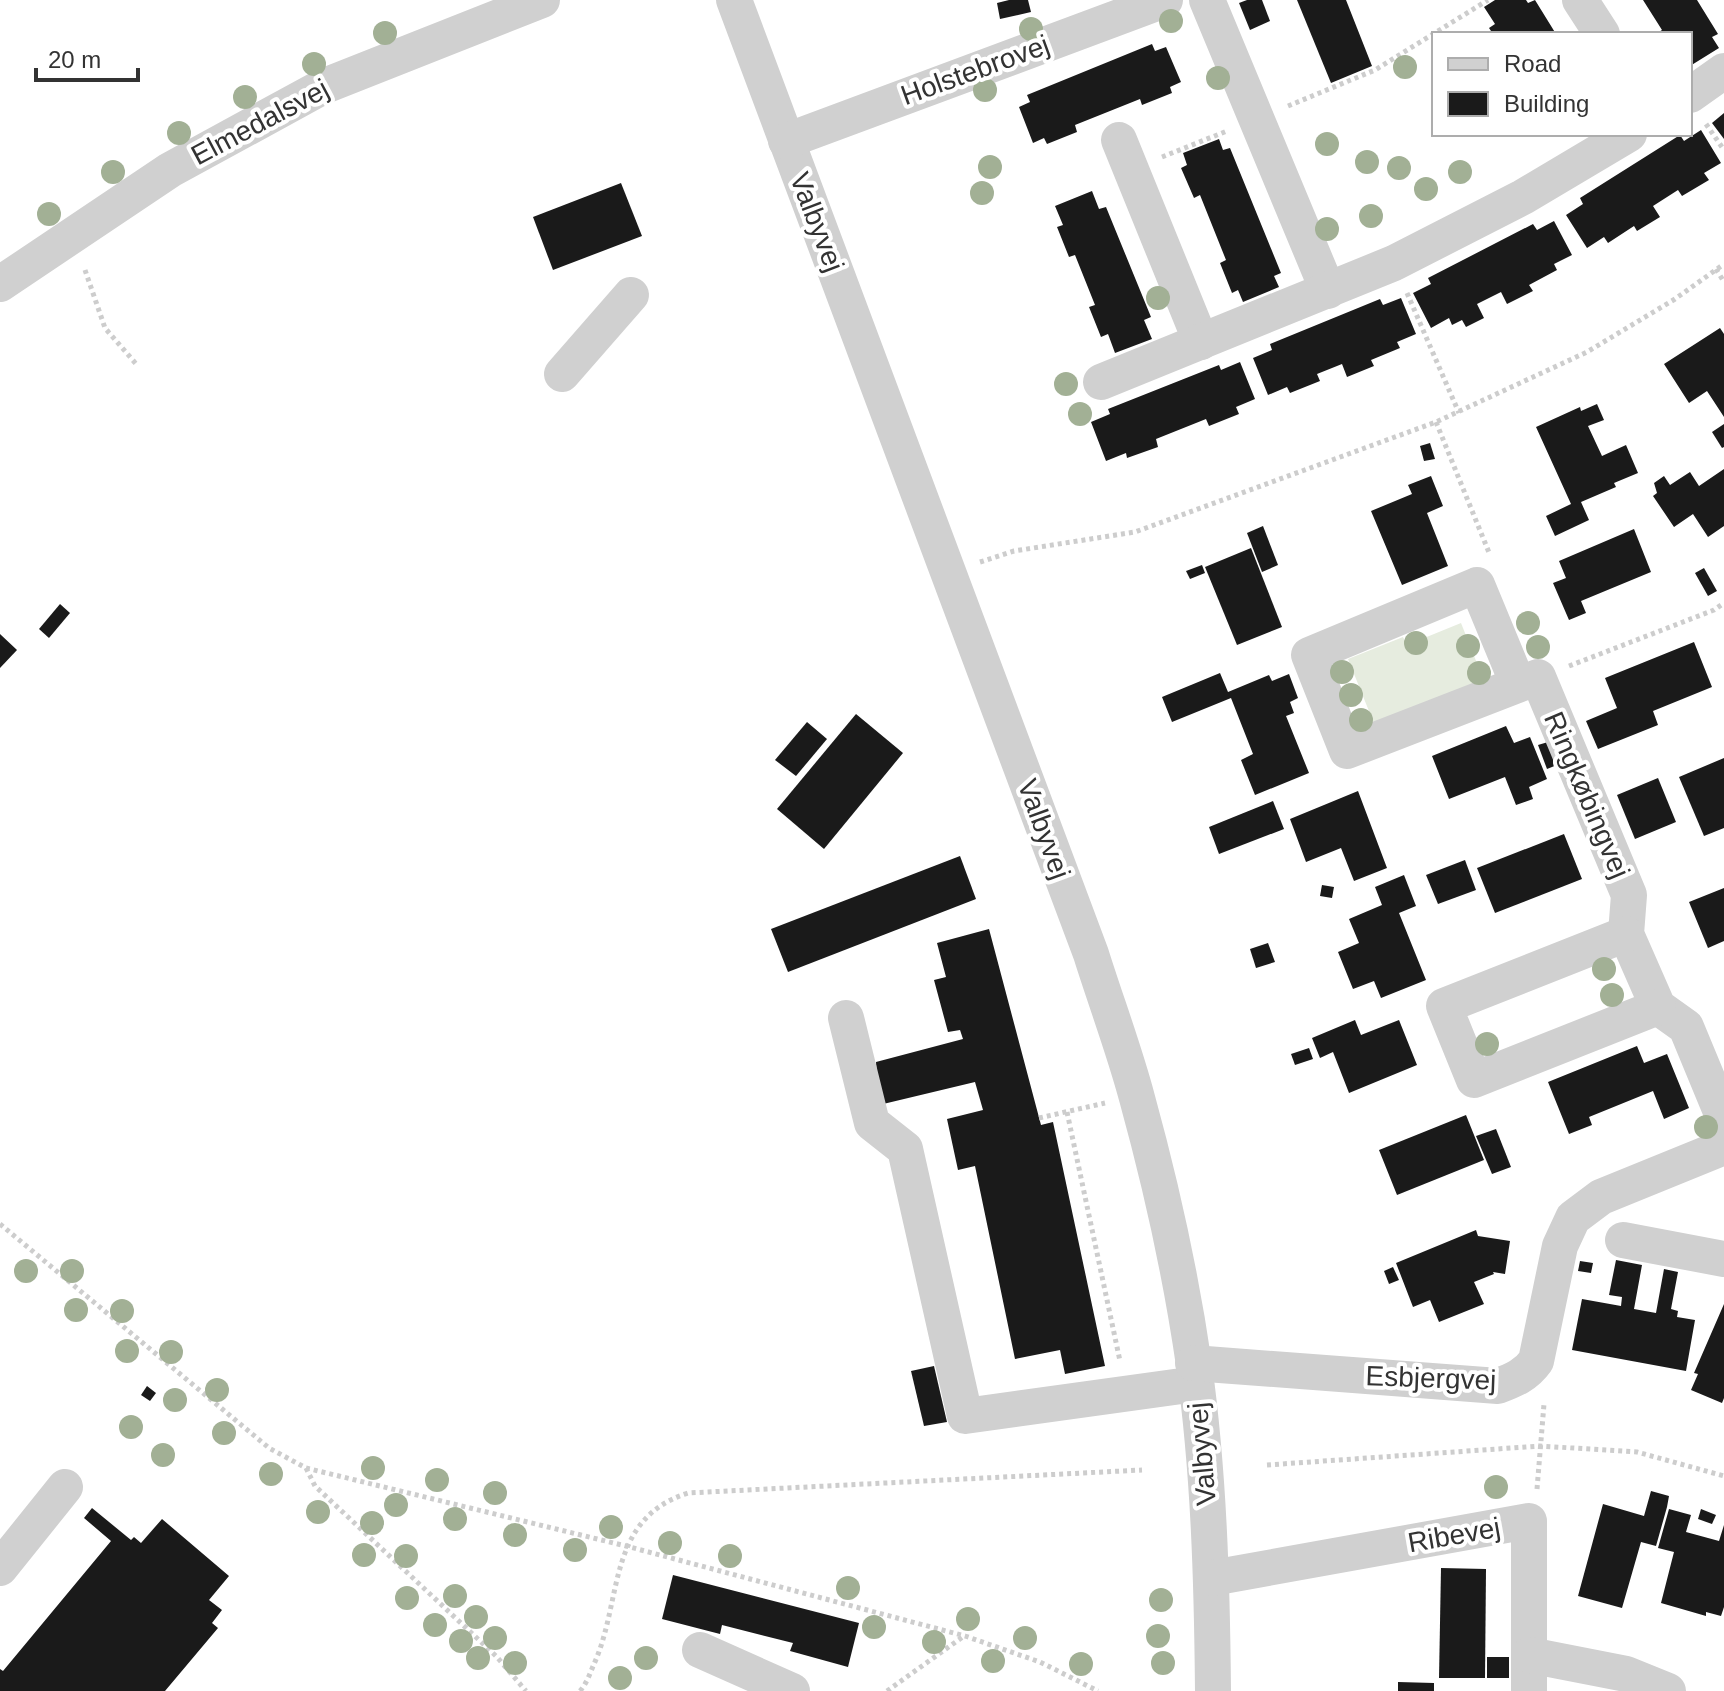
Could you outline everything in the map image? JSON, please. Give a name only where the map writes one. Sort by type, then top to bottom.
[{"type":"street","name":"Elmedalsvej","points":[[0,284],[170,170],[322,87],[542,0]]},
{"type":"street","name":"Valbyvej","points":[[734,0],[1091,954],[1137,1096],[1169,1224],[1195,1373],[1205,1456],[1212,1578],[1213,1691]]},
{"type":"street","name":"Holstebrovej","points":[[786,141],[1165,0]]},
{"type":"street","points":[[1207,0],[1328,291]]},
{"type":"street","points":[[1580,0],[1601,32]]},
{"type":"street","points":[[1692,94],[1724,71]]},
{"type":"street","points":[[1101,382],[1394,263],[1523,197],[1626,136]]},
{"type":"street","points":[[1125,155],[1201,342]]},
{"type":"street","points":[[562,374],[631,295]]},
{"type":"street","name":"Ringkøbingvej","points":[[1528,680],[1347,751],[1309,655],[1477,585],[1528,680],[1629,895],[1626,934],[1658,1007],[1686,1027],[1724,1119]]},
{"type":"street","points":[[1626,934],[1444,1006],[1474,1080],[1658,1007]]},
{"type":"street","name":"Esbjergvej","points":[[846,1018],[872,1123],[905,1149],[965,1416],[1127,1394],[1195,1373],[1498,1386],[1529,1371],[1540,1349],[1560,1246],[1573,1218],[1601,1197],[1724,1147]]},
{"type":"street","points":[[1623,1240],[1724,1259]]},
{"type":"street","points":[[0,1568],[65,1487]]},
{"type":"street","name":"Ribevej","points":[[1212,1578],[1529,1521],[1529,1691]]},
{"type":"street","points":[[700,1650],[792,1691]]},
{"type":"street","points":[[1529,1655],[1626,1674],[1668,1691]]},
{"type":"path","points":[[1436,32],[1488,0]]},
{"type":"path","points":[[1125,155],[1257,119],[1375,70],[1432,35]]},
{"type":"path","points":[[72,235],[105,328],[137,365]]},
{"type":"path","points":[[1394,263],[1459,413]]},
{"type":"path","points":[[949,572],[1014,551],[1135,532],[1459,413],[1587,352],[1675,299],[1724,264]]},
{"type":"path","points":[[1716,269],[1724,282]]},
{"type":"path","points":[[1436,422],[1494,564],[1477,585]]},
{"type":"path","points":[[1528,680],[1700,616],[1724,603]]},
{"type":"path","points":[[1039,1118],[1102,1104]]},
{"type":"path","points":[[1067,1112],[1127,1394]]},
{"type":"path","points":[[0,1224],[269,1448],[306,1468],[626,1546],[965,1636],[1040,1662],[1098,1691]]},
{"type":"path","points":[[1529,1371],[1545,1392],[1537,1494],[1529,1521]]},
{"type":"path","points":[[1267,1465],[1540,1446],[1637,1452],[1724,1476]]},
{"type":"path","points":[[306,1468],[315,1486],[496,1656],[526,1691]]},
{"type":"path","points":[[580,1691],[600,1652],[626,1546],[650,1512],[666,1500],[688,1493],[1142,1470]]},
{"type":"path","points":[[887,1691],[965,1636]]},
{"type":"shaded area","points":[[1461,623],[1484,681],[1375,726],[1348,659],[1403,637],[1407,645]]},
{"type":"building","points":[[1028,0],[1031,12],[1000,19],[997,3]]},
{"type":"building","points":[[1262,0],[1270,21],[1250,30],[1239,3]]},
{"type":"building","points":[[1297,0],[1346,0],[1372,66],[1331,83]]},
{"type":"building","points":[[1495,0],[1526,0],[1528,3],[1535,0],[1555,32],[1492,32],[1489,28],[1495,24],[1484,7]]},
{"type":"building","points":[[1643,0],[1697,0],[1718,34],[1712,37],[1719,48],[1692,65],[1692,32],[1659,32],[1662,30]]},
{"type":"building","points":[[1152,44],[1155,51],[1166,47],[1181,82],[1170,87],[1172,93],[1142,105],[1140,99],[1075,125],[1077,132],[1047,144],[1044,138],[1033,143],[1019,107],[1030,102],[1027,95]]},
{"type":"building","points":[[1724,113],[1724,139],[1712,123]]},
{"type":"building","points":[[1701,130],[1721,163],[1704,173],[1709,180],[1682,196],[1678,190],[1653,206],[1660,217],[1637,231],[1634,226],[1608,243],[1604,237],[1587,248],[1566,215],[1583,204],[1580,198],[1678,136],[1684,141]]},
{"type":"building","points":[[1219,139],[1223,150],[1230,148],[1281,273],[1274,276],[1279,287],[1243,302],[1238,290],[1232,293],[1220,263],[1226,260],[1200,195],[1194,198],[1181,168],[1187,165],[1183,153]]},
{"type":"building","points":[[621,183],[642,236],[553,270],[533,217]]},
{"type":"building","points":[[1092,191],[1099,209],[1106,207],[1151,317],[1144,320],[1152,339],[1115,353],[1108,334],[1101,337],[1089,307],[1095,305],[1075,255],[1069,257],[1057,227],[1063,225],[1055,206]]},
{"type":"building","points":[[1554,221],[1572,255],[1554,264],[1557,270],[1529,285],[1533,291],[1507,304],[1501,292],[1477,304],[1484,318],[1466,327],[1462,320],[1452,325],[1449,318],[1431,328],[1413,293],[1431,284],[1428,278],[1533,224],[1537,230]]},
{"type":"building","points":[[1401,298],[1416,334],[1397,342],[1400,348],[1371,360],[1374,366],[1347,377],[1342,364],[1317,374],[1320,381],[1290,393],[1287,387],[1268,395],[1253,358],[1272,350],[1270,344],[1380,299],[1383,305]]},
{"type":"building","points":[[1720,328],[1724,334],[1724,417],[1707,391],[1689,403],[1664,364]]},
{"type":"building","points":[[1240,362],[1255,399],[1236,407],[1239,414],[1209,426],[1206,419],[1156,439],[1158,447],[1127,458],[1126,453],[1106,461],[1091,422],[1110,414],[1108,409],[1219,365],[1221,370]]},
{"type":"building","points":[[1597,404],[1604,420],[1588,426],[1602,456],[1626,445],[1638,473],[1614,483],[1616,487],[1581,502],[1589,520],[1555,536],[1546,516],[1571,504],[1536,427],[1580,407],[1581,411]]},
{"type":"building","points":[[1724,424],[1724,447],[1722,448],[1712,432]]},
{"type":"building","points":[[1430,443],[1435,459],[1424,461],[1420,446]]},
{"type":"building","points":[[1724,469],[1724,526],[1708,537],[1693,514],[1674,527],[1653,496],[1657,493],[1654,483],[1664,476],[1670,485],[1690,472],[1699,486]]},
{"type":"building","points":[[1431,476],[1443,506],[1427,513],[1448,566],[1402,585],[1371,511],[1412,494],[1408,485]]},
{"type":"building","points":[[1263,526],[1278,565],[1262,572],[1247,533]]},
{"type":"building","points":[[1634,529],[1651,572],[1581,601],[1586,613],[1569,620],[1553,583],[1566,578],[1559,561]]},
{"type":"building","points":[[1251,548],[1282,627],[1237,645],[1205,567]]},
{"type":"building","points":[[1202,565],[1205,573],[1190,579],[1186,571]]},
{"type":"building","points":[[1704,568],[1717,591],[1708,596],[1695,573]]},
{"type":"building","points":[[60,604],[70,613],[49,638],[39,629]]},
{"type":"building","points":[[0,634],[17,650],[0,668]]},
{"type":"building","points":[[1694,642],[1712,687],[1653,711],[1658,725],[1598,749],[1586,721],[1617,708],[1605,678]]},
{"type":"building","points":[[1220,673],[1228,692],[1269,675],[1272,681],[1289,674],[1298,698],[1290,702],[1294,713],[1286,716],[1309,773],[1255,795],[1241,760],[1253,754],[1231,698],[1172,722],[1162,697]]},
{"type":"building","points":[[856,714],[903,753],[824,849],[777,809]]},
{"type":"building","points":[[807,722],[827,739],[796,776],[775,760]]},
{"type":"building","points":[[1506,726],[1514,743],[1530,737],[1547,779],[1529,787],[1533,799],[1516,805],[1505,777],[1449,799],[1432,756]]},
{"type":"building","points":[[1548,742],[1557,765],[1547,769],[1538,745]]},
{"type":"building","points":[[1724,758],[1724,828],[1704,836],[1679,777]]},
{"type":"building","points":[[1658,778],[1676,822],[1635,839],[1617,795]]},
{"type":"building","points":[[1358,791],[1387,868],[1354,881],[1341,848],[1306,862],[1290,819]]},
{"type":"building","points":[[1273,801],[1284,829],[1219,854],[1209,827]]},
{"type":"building","points":[[1564,834],[1582,879],[1495,913],[1477,868]]},
{"type":"building","points":[[960,856],[976,899],[788,972],[771,929]]},
{"type":"building","points":[[1465,860],[1476,890],[1438,904],[1426,875]]},
{"type":"building","points":[[1404,875],[1416,906],[1399,913],[1426,980],[1381,998],[1374,981],[1353,989],[1338,952],[1359,943],[1349,919],[1382,905],[1375,887]]},
{"type":"building","points":[[1322,885],[1334,887],[1332,898],[1320,896]]},
{"type":"building","points":[[1724,888],[1724,941],[1708,948],[1689,902]]},
{"type":"building","points":[[989,929],[1041,1125],[1053,1122],[1105,1366],[1065,1374],[1060,1350],[1015,1359],[975,1166],[958,1170],[947,1119],[983,1110],[975,1082],[879,1105],[876,1062],[963,1039],[960,1030],[948,1032],[934,980],[946,977],[937,943]]},
{"type":"building","points":[[1268,943],[1275,962],[1256,968],[1250,949]]},
{"type":"building","points":[[1355,1020],[1361,1035],[1399,1020],[1417,1065],[1349,1093],[1333,1052],[1320,1058],[1312,1038]]},
{"type":"building","points":[[1637,1046],[1644,1063],[1667,1054],[1689,1108],[1664,1119],[1653,1091],[1589,1117],[1592,1125],[1569,1134],[1548,1082]]},
{"type":"building","points":[[1309,1048],[1313,1059],[1295,1065],[1291,1054]]},
{"type":"building","points":[[1466,1115],[1484,1160],[1397,1195],[1379,1150]]},
{"type":"building","points":[[1496,1129],[1511,1167],[1492,1174],[1476,1136]]},
{"type":"building","points":[[1476,1230],[1478,1236],[1510,1241],[1505,1274],[1493,1272],[1474,1282],[1484,1304],[1439,1322],[1430,1300],[1413,1307],[1396,1263]]},
{"type":"building","points":[[1616,1260],[1642,1265],[1634,1309],[1656,1313],[1664,1269],[1678,1272],[1671,1309],[1678,1311],[1677,1317],[1695,1320],[1686,1371],[1572,1350],[1582,1299],[1621,1306],[1622,1297],[1609,1295]]},
{"type":"building","points":[[1580,1261],[1593,1263],[1591,1273],[1578,1271]]},
{"type":"building","points":[[1393,1267],[1399,1280],[1389,1284],[1384,1271]]},
{"type":"building","points":[[1724,1304],[1722,1403],[1691,1390],[1698,1374],[1694,1373]]},
{"type":"building","points":[[934,1366],[947,1422],[924,1426],[911,1371]]},
{"type":"building","points":[[147,1386],[156,1393],[150,1401],[141,1395]]},
{"type":"building","points":[[1651,1491],[1669,1496],[1667,1507],[1656,1546],[1641,1542],[1622,1608],[1578,1596],[1603,1504],[1644,1516]]},
{"type":"building","points":[[92,1508],[131,1540],[134,1537],[141,1543],[162,1519],[229,1576],[209,1600],[222,1610],[212,1623],[218,1628],[165,1691],[0,1691],[0,1669],[3,1671],[111,1541],[84,1518]]},
{"type":"building","points":[[1669,1509],[1691,1515],[1686,1532],[1719,1541],[1724,1525],[1724,1607],[1721,1616],[1706,1612],[1706,1616],[1661,1603],[1674,1552],[1658,1548]]},
{"type":"building","points":[[1701,1509],[1716,1515],[1712,1524],[1698,1519]]},
{"type":"building","points":[[1441,1568],[1486,1569],[1485,1678],[1439,1678]]},
{"type":"building","points":[[673,1575],[859,1623],[848,1667],[790,1651],[793,1643],[722,1625],[720,1634],[662,1619]]},
{"type":"building","points":[[1487,1657],[1509,1657],[1509,1678],[1487,1678]]},
{"type":"building","points":[[1398,1682],[1434,1683],[1434,1691],[1398,1691]]}]
